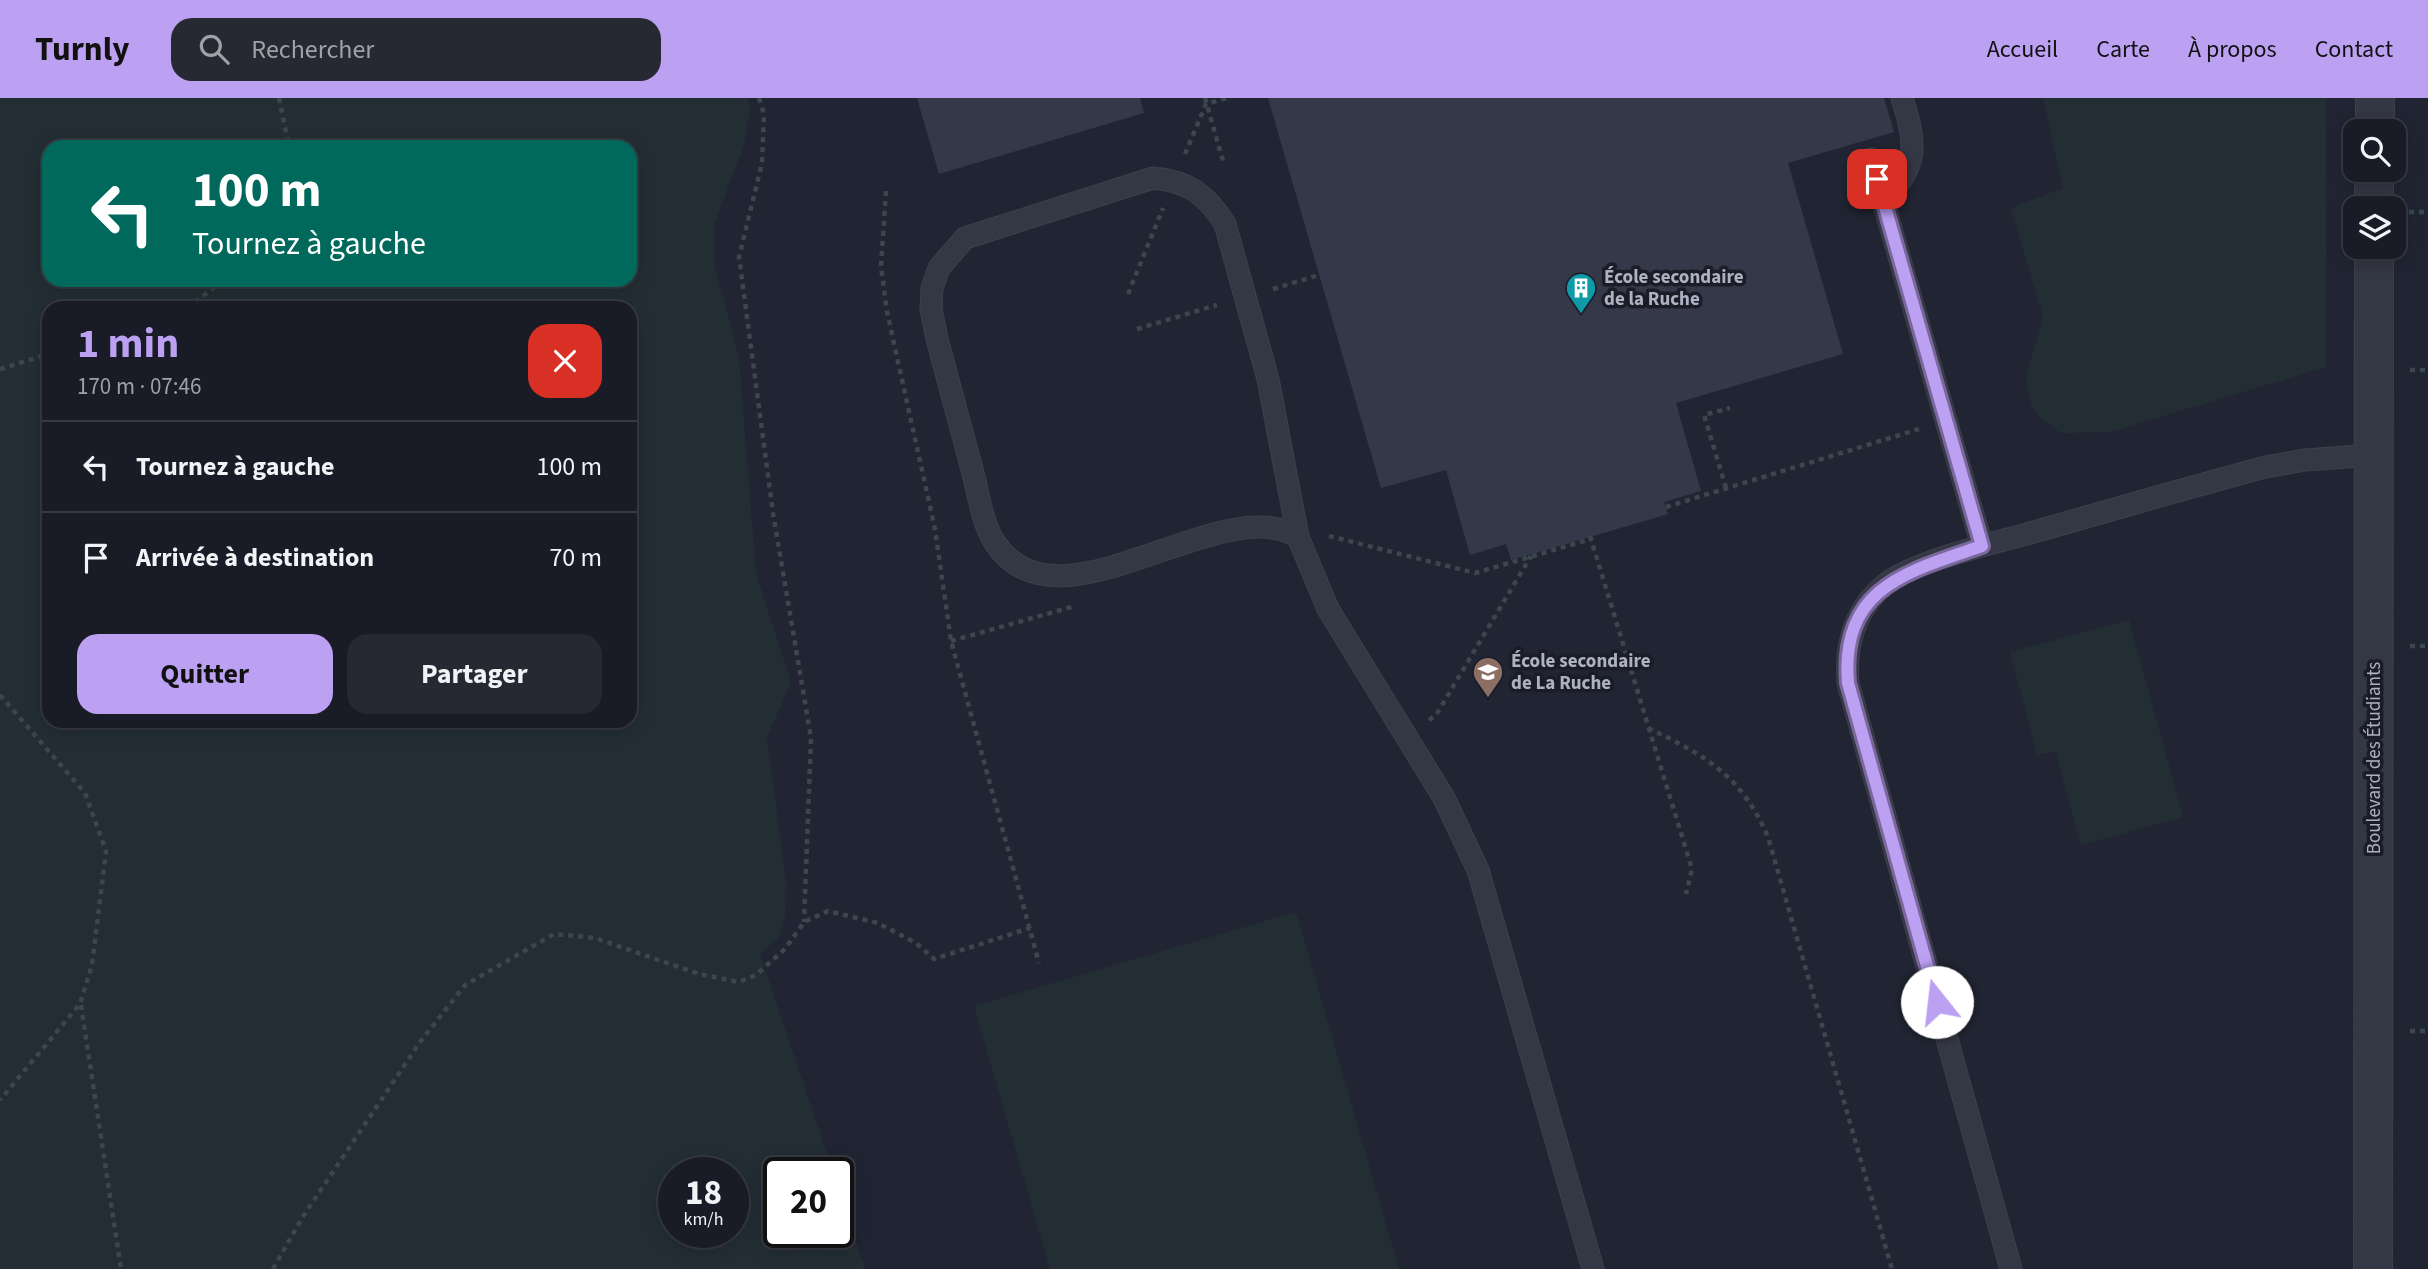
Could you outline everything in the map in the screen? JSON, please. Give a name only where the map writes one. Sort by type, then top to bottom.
[{"type":"street","points":[[2375,98],[2375,119]]},
{"type":"street","name":"Boulevard des Étudiants","points":[[2373,1269],[2374,259]]},
{"type":"lane","points":[[1883,200],[1898,186],[1908,170],[1913,151],[1913,132],[1902,98]]},
{"type":"lane","points":[[1871,159],[1982,546]]},
{"type":"lane","points":[[1299,539],[1278,526],[1264,525],[1199,539],[1103,569],[1055,577],[1038,575],[1008,558],[988,529],[931,309],[932,288],[939,268],[951,250],[981,231],[1153,178],[1174,180],[1196,190],[1213,205],[1224,224],[1268,379],[1299,539],[1328,609],[1444,798],[1478,870],[1593,1269]]},
{"type":"lane","points":[[2011,1269],[1848,683],[1846,660],[1858,616],[1889,582],[1909,571],[1982,546],[2266,467],[2305,460],[2374,455]]},
{"type":"path","points":[[279,98],[288,140]]},
{"type":"path","points":[[758,98],[764,114],[762,163],[739,257],[773,513],[811,738],[804,922]]},
{"type":"path","points":[[1223,161],[1205,101],[1227,98]]},
{"type":"path","points":[[886,191],[881,266],[887,312],[935,529],[951,641],[1039,963]]},
{"type":"path","points":[[196,301],[215,287]]},
{"type":"path","points":[[0,369],[42,356]]},
{"type":"path","points":[[1726,488],[1704,415],[1730,408]]},
{"type":"path","points":[[1666,507],[1946,421]]},
{"type":"path","points":[[1299,539],[1325,535],[1475,573],[1591,537],[1692,869],[1686,894]]},
{"type":"path","points":[[1406,737],[1436,715],[1531,555]]},
{"type":"path","points":[[951,641],[1084,603]]},
{"type":"path","points":[[0,695],[85,793],[106,851],[92,965],[80,1004],[0,1100]]},
{"type":"path","points":[[1648,728],[1711,761],[1737,784],[1758,813],[1768,837],[1892,1269]]},
{"type":"path","points":[[273,1269],[302,1218],[420,1042],[465,985],[554,934],[595,938],[699,974],[739,982],[756,975],[785,949],[804,922],[828,911],[851,914],[878,923],[916,943],[934,959],[1030,928]]},
{"type":"path","points":[[80,1004],[121,1269]]},
{"type":"shaded area","points":[[0,98],[748,98],[750,110],[744,144],[714,225],[715,267],[739,358],[756,573],[791,683],[767,737],[786,884],[785,916],[778,938],[760,954],[828,1157],[763,1157],[763,1248],[854,1248],[854,1236],[865,1269],[0,1269]]},
{"type":"shaded area","points":[[2043,98],[2326,98],[2326,367],[2110,432],[2061,433],[2041,419],[2031,405],[2026,377],[2043,317],[2011,208],[2063,188]]},
{"type":"shaded area","points":[[2129,620],[2183,817],[2081,845],[2055,751],[2037,755],[2010,652]]},
{"type":"shaded area","points":[[1296,912],[1399,1269],[1050,1269],[974,1006]]},
{"type":"building","points":[[917,98],[1140,98],[1144,113],[939,174]]},
{"type":"building","name":"École secondaire de la Ruche","points":[[1268,98],[1884,98],[1894,132],[1788,163],[1843,354],[1676,403],[1701,491],[1664,502],[1668,514],[1511,560],[1506,544],[1470,555],[1446,470],[1381,488]]},
{"type":"place","name":"École secondaire de la Ruche","points":[[1581,315]]},
{"type":"place","name":"École secondaire de La Ruche","points":[[1488,699]]},
{"type":"route","points":[[1877,179],[1982,546],[1909,571],[1889,582],[1872,597],[1858,616],[1846,660],[1848,683],[1937,1002]]}]
